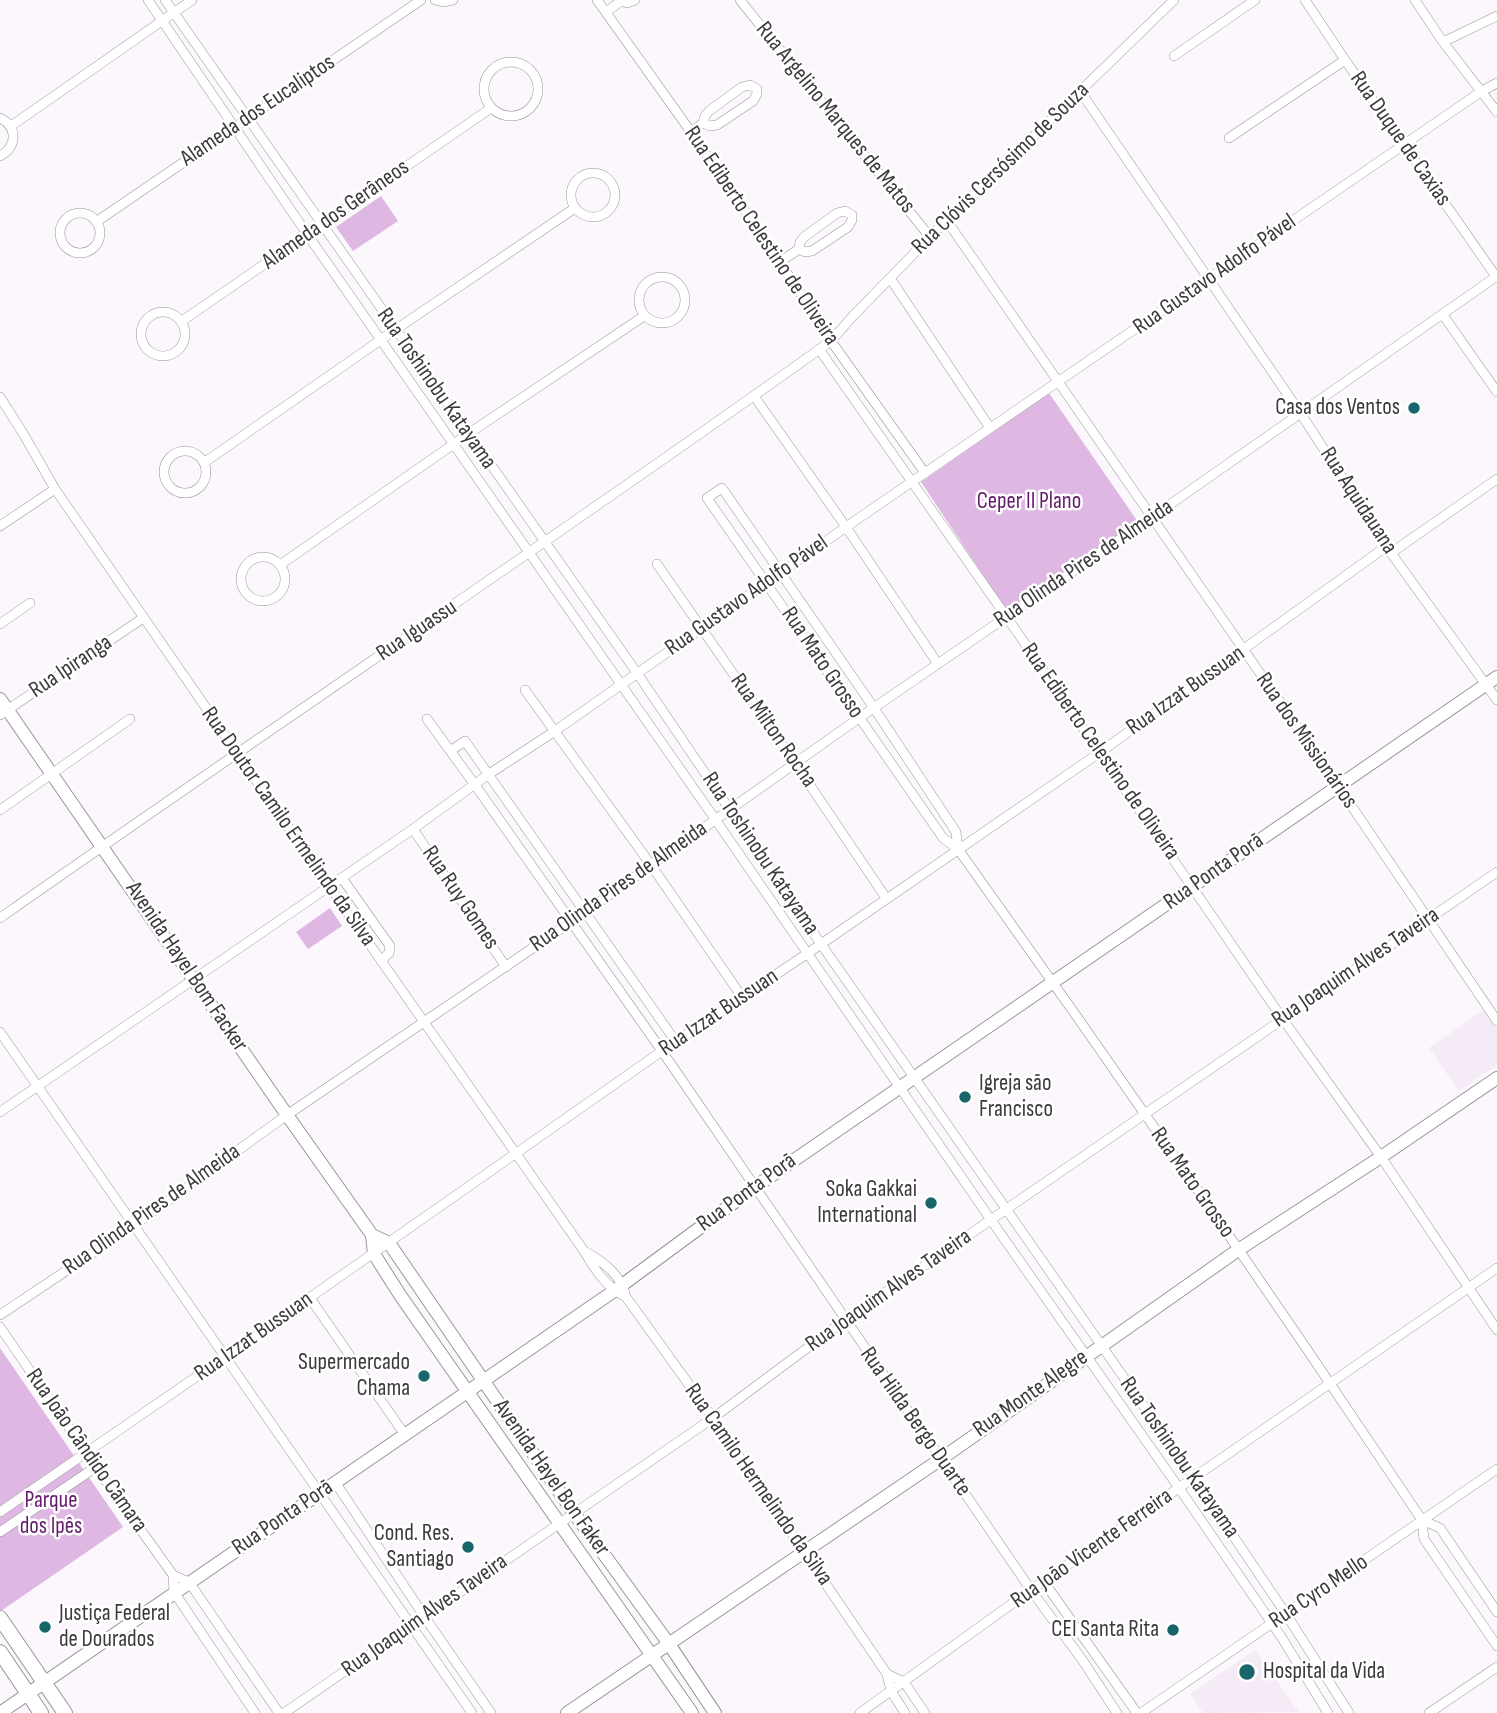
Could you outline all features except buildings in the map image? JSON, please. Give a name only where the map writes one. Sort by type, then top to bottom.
[{"type":"main road","points":[[0,1618],[65,1713]]},
{"type":"main road","points":[[0,1652],[41,1713]]},
{"type":"street","name":"Rua Toshinobu Katayama","points":[[148,0],[307,234],[1179,1488],[1272,1624],[1328,1713]]},
{"type":"street","name":"Rua Toshinobu Katayama","points":[[165,0],[637,673],[821,944],[1194,1478],[1349,1713]]},
{"type":"street","points":[[10,126],[192,0]]},
{"type":"street","name":"Alameda dos Eucaliptos","points":[[96,222],[421,0]]},
{"type":"street","points":[[435,0],[453,0]]},
{"type":"street","name":"Rua Ediberto Celestino de Oliveira","points":[[597,0],[925,473]]},
{"type":"street","points":[[606,12],[621,1],[627,4],[635,0]]},
{"type":"street","name":"Rua Argelino Marques de Matos","points":[[740,0],[930,237]]},
{"type":"street","name":"Rua Clóvis Cersósimo de Souza","points":[[831,341],[947,220],[1174,0]]},
{"type":"street","points":[[1174,56],[1255,0]]},
{"type":"street","name":"Rua Duque de Caxias","points":[[1305,0],[1497,277]]},
{"type":"street","points":[[1415,0],[1443,42],[1497,112]]},
{"type":"street","points":[[1443,42],[1497,16]]},
{"type":"street","points":[[1229,138],[1345,60]]},
{"type":"street","points":[[514,62],[531,70],[539,86],[536,102],[530,109],[515,117],[498,114],[491,108],[486,100],[485,82],[496,66],[514,62]]},
{"type":"street","name":"Rua Gustavo Adolfo Pável","points":[[0,1112],[413,830],[489,774],[555,731],[990,428],[1497,83]]},
{"type":"street","points":[[691,132],[704,123],[709,111],[742,86],[750,85],[757,89],[753,101],[717,125],[704,123]]},
{"type":"street","name":"Rua Aquidauana","points":[[1080,92],[1301,414],[1389,549],[1491,681],[1497,700]]},
{"type":"street","name":"Alameda dos Gerâneos","points":[[182,321],[491,108]]},
{"type":"street","points":[[0,118],[10,126],[14,139],[9,151],[0,156]]},
{"type":"street","points":[[595,173],[607,178],[612,184],[615,191],[613,205],[602,216],[587,217],[575,208],[571,195],[581,177],[595,173]]},
{"type":"street","points":[[205,461],[575,208]]},
{"type":"street","points":[[780,262],[799,249],[804,237],[837,212],[845,211],[852,215],[848,227],[812,251],[799,249]]},
{"type":"street","points":[[72,215],[86,215],[96,222],[100,234],[91,250],[85,253],[67,249],[60,231],[67,219],[72,215]]},
{"type":"street","name":"Rua dos Missionários","points":[[947,220],[1497,1021]]},
{"type":"street","points":[[666,277],[680,285],[685,300],[680,315],[667,323],[650,321],[644,316],[638,303],[641,289],[646,283],[652,279],[666,277]]},
{"type":"street","name":"Rua Olinda Pires de Almeida","points":[[0,1315],[133,1226],[287,1115],[571,922],[859,718],[1497,277]]},
{"type":"street","points":[[890,278],[990,428]]},
{"type":"street","points":[[162,312],[170,313],[182,321],[186,335],[175,353],[161,356],[148,351],[141,330],[149,317],[162,312]]},
{"type":"street","points":[[1443,315],[1497,392]]},
{"type":"street","points":[[280,565],[644,316]]},
{"type":"street","name":"Rua Iguassu","points":[[0,918],[530,553],[831,341]]},
{"type":"street","name":"Rua Ediberto Celestino de Oliveira","points":[[819,349],[1381,1157],[1497,1330]]},
{"type":"street","points":[[754,396],[938,664]]},
{"type":"street","name":"Rua Doutor Camilo Ermelindo da Silva","points":[[0,397],[55,489],[143,618],[584,1251]]},
{"type":"street","points":[[188,450],[195,452],[205,461],[207,475],[204,482],[193,492],[179,492],[167,484],[164,477],[166,463],[175,453],[188,450]]},
{"type":"street","name":"Rua Izzat Bussuan","points":[[0,1512],[662,1051],[1099,753],[1389,549],[1497,479]]},
{"type":"street","name":"Rua Mato Grosso","points":[[958,849],[956,832],[722,488],[707,498],[943,838],[958,849],[1053,982],[1330,1382],[1422,1520],[1424,1539],[1497,1646]]},
{"type":"street","points":[[0,526],[55,489]]},
{"type":"street","points":[[268,557],[280,565],[284,571],[285,585],[276,596],[263,601],[256,600],[245,592],[241,577],[247,564],[253,559],[268,557]]},
{"type":"street","name":"Rua Milton Rocha","points":[[657,564],[886,898]]},
{"type":"street","points":[[0,624],[30,603]]},
{"type":"street","points":[[576,619],[591,609]]},
{"type":"street","name":"Rua Ipiranga","points":[[2,708],[143,618]]},
{"type":"street","name":"Rua Ponta Porã","points":[[0,1713],[484,1380],[621,1291],[755,1187],[1491,681]]},
{"type":"street","points":[[525,690],[742,997]]},
{"type":"street","name":"Avenida Hayel Bom Facker","points":[[2,708],[102,846],[372,1235],[389,1243]]},
{"type":"street","points":[[0,810],[130,719]]},
{"type":"street","name":"Rua Hilda Bergo Duarte","points":[[426,719],[662,1051],[1117,1713]]},
{"type":"street","points":[[450,751],[465,741],[676,1042]]},
{"type":"street","name":"Rua Ruy Gomes","points":[[413,830],[506,967]]},
{"type":"street","name":"Rua Joaquim Alves Taveira","points":[[282,1713],[713,1418],[845,1320],[1143,1113],[1497,872]]},
{"type":"street","points":[[342,878],[390,946],[389,953],[381,961]]},
{"type":"street","points":[[0,1032],[471,1713]]},
{"type":"street","name":"Rua Monte Alegre","points":[[567,1713],[941,1459],[1238,1250],[1497,1078]]},
{"type":"street","points":[[372,1235],[373,1254],[400,1295],[692,1713]]},
{"type":"street","name":"Avenida Hayel Bon Faker","points":[[389,1243],[715,1713]]},
{"type":"street","name":"Rua Camilo Hermelindo da Silva","points":[[584,1251],[605,1263],[621,1291],[713,1418],[887,1674],[891,1692]]},
{"type":"street","name":"Rua João Vicente Ferreira","points":[[860,1713],[1031,1590],[1497,1268]]},
{"type":"street","points":[[310,1298],[405,1435]]},
{"type":"street","name":"Rua João Cândido Câmara","points":[[0,1327],[173,1575]]},
{"type":"street","points":[[0,1532],[96,1467]]},
{"type":"street","name":"Rua Cyro Mello","points":[[1139,1713],[1497,1469]]},
{"type":"street","points":[[50,1478],[73,1482]]},
{"type":"street","points":[[335,1482],[491,1713]]},
{"type":"street","name":"Rua Mato Grosso","points":[[1422,1520],[1440,1528],[1497,1612]]},
{"type":"street","points":[[255,1713],[174,1592],[173,1575],[189,1582],[282,1713]]},
{"type":"street","points":[[1044,1582],[1139,1713]]},
{"type":"street","points":[[1429,1713],[1497,1667]]},
{"type":"street","points":[[887,1674],[904,1682],[925,1713]]},
{"type":"street","points":[[891,1692],[905,1713]]},
{"type":"shaded area","points":[[1483,1010],[1497,1029],[1497,1065],[1459,1091],[1429,1048]]},
{"type":"shaded area","name":"Hospital da Vida","points":[[1255,1650],[1299,1712],[1203,1713],[1190,1694]]},
{"type":"green space","points":[[381,196],[398,221],[353,251],[336,227]]},
{"type":"green space","name":"Ceper II Plano","points":[[1049,393],[1138,522],[1007,611],[921,482]]},
{"type":"green space","points":[[330,908],[342,926],[308,949],[296,932]]},
{"type":"green space","name":"Parque dos Ipês","points":[[0,1348],[123,1527],[1,1611],[0,1610]]},
{"type":"place","name":"Casa dos Ventos","points":[[1414,408]]},
{"type":"place","name":"Igreja são Francisco","points":[[965,1097]]},
{"type":"place","name":"Soka Gakkai International","points":[[931,1203]]},
{"type":"place","name":"Supermercado Chama","points":[[424,1376]]},
{"type":"place","name":"Cond. Res. Santiago","points":[[468,1547]]},
{"type":"place","name":"Justiça Federal de Dourados","points":[[45,1627]]},
{"type":"place","name":"CEI Santa Rita","points":[[1173,1630]]},
{"type":"place","name":"Hospital da Vida","points":[[1247,1672]]}]
